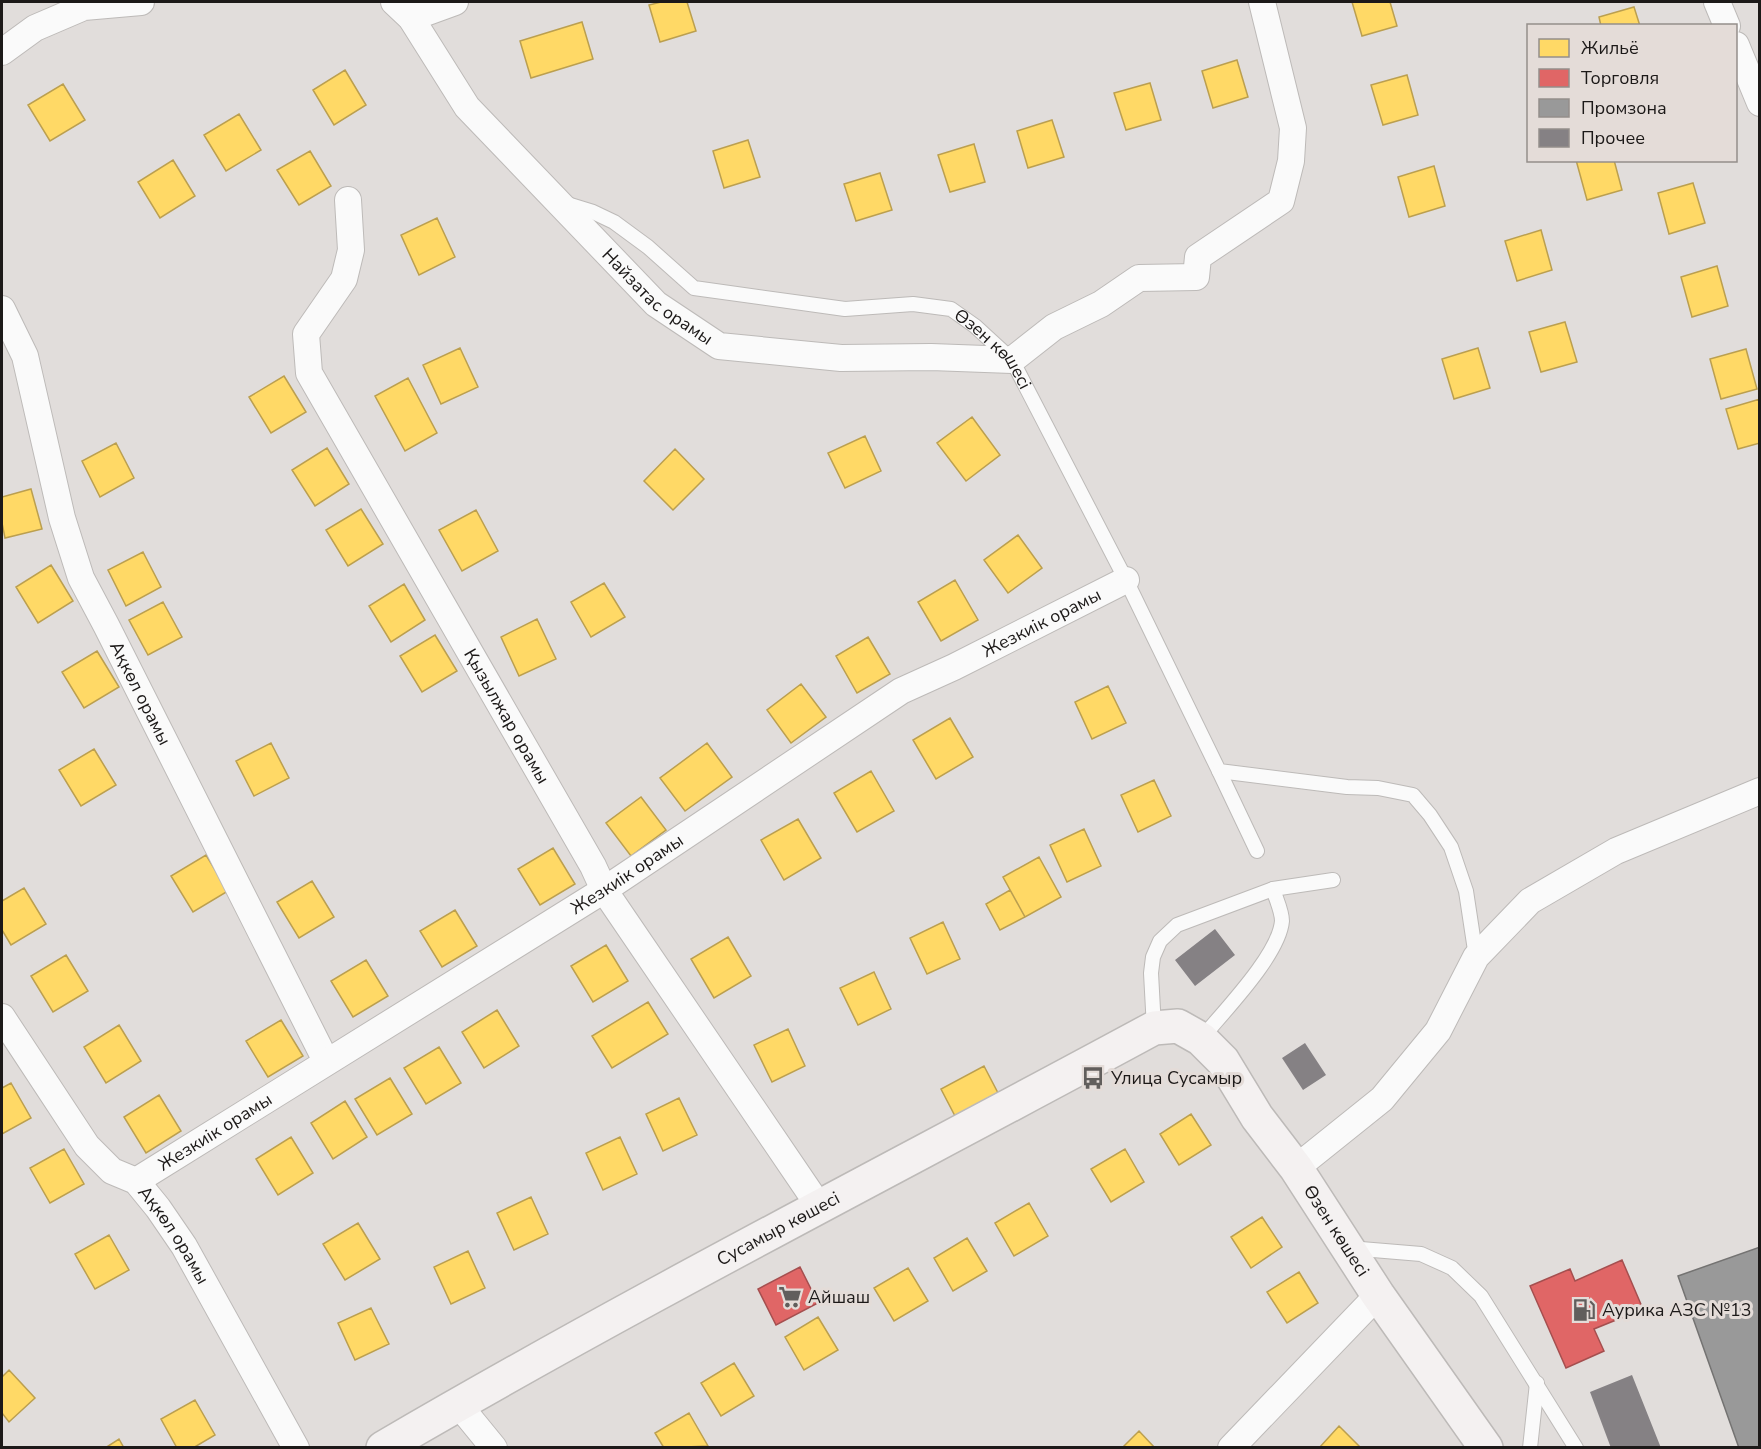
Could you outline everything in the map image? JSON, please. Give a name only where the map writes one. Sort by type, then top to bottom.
[{"type":"main road","name":"Өзен көшесі","points":[[1178,1031],[1223,1061],[1257,1117],[1296,1168],[1378,1295],[1486,1448]]},
{"type":"main road","name":"Сусамыр көшесі","points":[[383,1448],[458,1404],[819,1206],[992,1116],[1178,1031]]},
{"type":"street","points":[[2,52],[36,28],[84,7],[141,2]]},
{"type":"street","name":"Найзатас орамы","points":[[455,2],[402,10],[467,107],[656,304],[719,346],[841,358],[931,357],[1012,360]]},
{"type":"street","points":[[1012,360],[1054,327],[1101,304],[1140,278],[1196,277],[1198,257],[1281,201],[1291,162],[1293,128],[1262,2]]},
{"type":"street","points":[[1718,2],[1726,24]]},
{"type":"street","points":[[1737,47],[1760,103]]},
{"type":"street","name":"Қызылжар орамы","points":[[348,200],[351,250],[344,279],[306,334],[309,373],[593,866],[604,890],[819,1206]]},
{"type":"street","name":"Ақкөл орамы","points":[[2,309],[25,356],[62,518],[81,578],[326,1061]]},
{"type":"street","name":"Жезкиік орамы","points":[[136,1181],[604,890],[901,691],[954,667],[1126,580]]},
{"type":"street","points":[[1296,1168],[1382,1100],[1438,1031],[1476,957],[1530,901],[1616,851],[1760,791]]},
{"type":"street","name":"Ақкөл орамы","points":[[2,1017],[87,1146],[112,1171],[136,1181],[184,1246],[296,1448]]},
{"type":"street","points":[[1231,1448],[1378,1295]]},
{"type":"street","points":[[458,1404],[494,1448]]},
{"type":"lane","name":"Өзен көшесі","points":[[558,202],[593,212],[614,222],[648,247],[694,288],[845,309],[913,304],[951,309],[975,326],[1012,360],[1126,580],[1257,851]]},
{"type":"lane","points":[[1219,771],[1347,787],[1378,788],[1413,795],[1430,815],[1451,847],[1466,891],[1476,957]]},
{"type":"lane","points":[[1274,889],[1282,918],[1279,936],[1267,959],[1178,1031],[1151,974],[1153,957],[1160,941],[1177,925],[1274,889],[1333,880]]},
{"type":"lane","points":[[1349,1248],[1421,1254],[1452,1268],[1481,1296],[1576,1448]]},
{"type":"lane","points":[[1530,1448],[1537,1383]]},
{"type":"building: Жильё","points":[[661,2],[687,2],[696,31],[660,42],[649,5]]},
{"type":"building: Жильё","points":[[1352,2],[1390,2],[1397,26],[1362,36]]},
{"type":"building: Жильё","points":[[1634,7],[1639,24],[1601,24],[1599,17]]},
{"type":"building: Жильё","points":[[582,22],[593,59],[531,78],[520,41]]},
{"type":"building: Жильё","points":[[1237,60],[1248,97],[1213,108],[1202,71]]},
{"type":"building: Жильё","points":[[345,70],[366,105],[334,125],[313,90]]},
{"type":"building: Жильё","points":[[1407,75],[1418,115],[1383,125],[1371,85]]},
{"type":"building: Жильё","points":[[1150,83],[1161,120],[1126,130],[1114,93]]},
{"type":"building: Жильё","points":[[63,84],[85,120],[50,141],[28,105]]},
{"type":"building: Жильё","points":[[239,114],[261,150],[226,171],[204,135]]},
{"type":"building: Жильё","points":[[1052,120],[1064,157],[1028,168],[1017,131]]},
{"type":"building: Жильё","points":[[748,140],[760,177],[724,188],[713,151]]},
{"type":"building: Жильё","points":[[974,144],[985,182],[950,192],[938,155]]},
{"type":"building: Жильё","points":[[310,151],[331,186],[299,205],[277,170]]},
{"type":"building: Жильё","points":[[173,160],[195,196],[160,218],[138,182]]},
{"type":"building: Жильё","points":[[1577,162],[1615,162],[1622,190],[1587,200]]},
{"type":"building: Жильё","points":[[1434,166],[1445,206],[1409,217],[1398,177]]},
{"type":"building: Жильё","points":[[880,173],[892,210],[856,221],[844,184]]},
{"type":"building: Жильё","points":[[1693,183],[1705,223],[1669,234],[1658,193]]},
{"type":"building: Жильё","points":[[437,218],[455,257],[419,275],[401,235]]},
{"type":"building: Жильё","points":[[1541,230],[1552,270],[1517,281],[1505,241]]},
{"type":"building: Жильё","points":[[1717,266],[1728,306],[1692,317],[1681,277]]},
{"type":"building: Жильё","points":[[1565,322],[1577,362],[1541,372],[1529,332]]},
{"type":"building: Жильё","points":[[460,348],[478,387],[441,404],[423,365]]},
{"type":"building: Жильё","points":[[1478,348],[1490,388],[1454,399],[1442,359]]},
{"type":"building: Жильё","points":[[1746,349],[1757,389],[1721,399],[1710,359]]},
{"type":"building: Жильё","points":[[284,376],[306,412],[271,433],[249,397]]},
{"type":"building: Жильё","points":[[408,378],[437,433],[405,451],[375,396]]},
{"type":"building: Жильё","points":[[1760,399],[1760,443],[1738,449],[1726,409]]},
{"type":"building: Жильё","points":[[972,417],[1000,455],[966,481],[937,443]]},
{"type":"building: Жильё","points":[[865,436],[881,471],[845,488],[828,453]]},
{"type":"building: Жильё","points":[[116,443],[134,478],[100,497],[82,461]]},
{"type":"building: Жильё","points":[[327,448],[349,484],[315,506],[292,470]]},
{"type":"building: Жильё","points":[[675,449],[704,479],[673,510],[644,481]]},
{"type":"building: Жильё","points":[[31,489],[42,529],[5,538],[2,523],[2,497]]},
{"type":"building: Жильё","points":[[361,509],[383,544],[348,566],[326,530]]},
{"type":"building: Жильё","points":[[476,510],[498,551],[462,571],[439,530]]},
{"type":"building: Жильё","points":[[1018,535],[1042,568],[1008,593],[984,560]]},
{"type":"building: Жильё","points":[[143,552],[161,587],[126,606],[108,570]]},
{"type":"building: Жильё","points":[[51,565],[73,601],[38,623],[16,587]]},
{"type":"building: Жильё","points":[[955,580],[978,620],[941,641],[918,602]]},
{"type":"building: Жильё","points":[[604,583],[625,617],[591,637],[571,602]]},
{"type":"building: Жильё","points":[[404,584],[425,620],[391,642],[369,606]]},
{"type":"building: Жильё","points":[[163,602],[182,637],[148,655],[129,620]]},
{"type":"building: Жильё","points":[[537,619],[556,659],[519,676],[501,637]]},
{"type":"building: Жильё","points":[[435,635],[457,671],[422,692],[400,656]]},
{"type":"building: Жильё","points":[[868,637],[890,674],[857,693],[836,656]]},
{"type":"building: Жильё","points":[[97,651],[119,687],[84,708],[62,672]]},
{"type":"building: Жильё","points":[[801,684],[826,717],[791,743],[767,710]]},
{"type":"building: Жильё","points":[[1108,686],[1126,723],[1092,739],[1075,702]]},
{"type":"building: Жильё","points":[[950,718],[973,757],[936,779],[913,740]]},
{"type":"building: Жильё","points":[[271,743],[289,778],[254,796],[236,761]]},
{"type":"building: Жильё","points":[[707,743],[732,777],[685,811],[660,778]]},
{"type":"building: Жильё","points":[[94,749],[116,785],[81,806],[59,770]]},
{"type":"building: Жильё","points":[[871,771],[894,811],[857,832],[834,793]]},
{"type":"building: Жильё","points":[[1154,780],[1171,816],[1138,832],[1121,795]]},
{"type":"building: Жильё","points":[[641,797],[666,830],[631,856],[606,823]]},
{"type":"building: Жильё","points":[[798,819],[821,858],[784,880],[761,840]]},
{"type":"building: Жильё","points":[[1084,829],[1101,866],[1067,882],[1050,845]]},
{"type":"building: Жильё","points":[[553,848],[575,884],[540,905],[518,869]]},
{"type":"building: Жильё","points":[[206,855],[228,891],[193,912],[171,876]]},
{"type":"building: Жильё","points":[[1039,857],[1061,897],[1025,917],[1003,877]]},
{"type":"building: Жильё","points":[[312,881],[334,917],[299,938],[277,902]]},
{"type":"building: Жильё","points":[[24,888],[46,924],[11,945],[2,930],[2,901]]},
{"type":"building: Жильё","points":[[1010,890],[1025,917],[1000,930],[986,904]]},
{"type":"building: Жильё","points":[[455,910],[477,946],[442,967],[420,931]]},
{"type":"building: Жильё","points":[[943,922],[960,959],[927,974],[910,938]]},
{"type":"building: Жильё","points":[[728,937],[751,976],[714,998],[691,959]]},
{"type":"building: Жильё","points":[[606,945],[628,981],[593,1002],[571,966]]},
{"type":"building: Жильё","points":[[66,955],[88,991],[53,1012],[31,976]]},
{"type":"building: Жильё","points":[[366,960],[388,996],[353,1017],[331,981]]},
{"type":"building: Жильё","points":[[874,972],[891,1009],[858,1025],[840,988]]},
{"type":"building: Жильё","points":[[648,1002],[668,1034],[612,1068],[592,1036]]},
{"type":"building: Жильё","points":[[497,1010],[519,1046],[484,1068],[462,1032]]},
{"type":"building: Жильё","points":[[281,1020],[303,1056],[268,1077],[246,1041]]},
{"type":"building: Жильё","points":[[119,1025],[141,1061],[106,1083],[84,1047]]},
{"type":"building: Жильё","points":[[788,1029],[805,1066],[772,1082],[754,1045]]},
{"type":"building: Жильё","points":[[439,1047],[461,1083],[426,1104],[404,1068]]},
{"type":"building: Жильё","points":[[984,1066],[998,1093],[955,1116],[941,1089]]},
{"type":"building: Жильё","points":[[390,1078],[412,1114],[377,1135],[355,1099]]},
{"type":"building: Жильё","points":[[11,1083],[31,1118],[2,1134],[2,1088]]},
{"type":"building: Жильё","points":[[159,1095],[181,1131],[146,1153],[124,1117]]},
{"type":"building: Жильё","points":[[679,1098],[697,1135],[663,1151],[646,1114]]},
{"type":"building: Жильё","points":[[345,1101],[367,1137],[333,1159],[311,1123]]},
{"type":"building: Жильё","points":[[1191,1114],[1211,1145],[1179,1165],[1160,1134]]},
{"type":"building: Жильё","points":[[291,1137],[313,1173],[278,1195],[256,1159]]},
{"type":"building: Жильё","points":[[620,1137],[637,1174],[603,1190],[586,1153]]},
{"type":"building: Жильё","points":[[64,1149],[84,1184],[50,1203],[30,1168]]},
{"type":"building: Жильё","points":[[1125,1149],[1144,1182],[1111,1202],[1091,1169]]},
{"type":"building: Жильё","points":[[531,1197],[548,1234],[514,1250],[497,1213]]},
{"type":"building: Жильё","points":[[1029,1203],[1048,1236],[1014,1256],[995,1223]]},
{"type":"building: Жильё","points":[[1262,1217],[1282,1247],[1251,1268],[1231,1237]]},
{"type":"building: Жильё","points":[[358,1223],[380,1259],[345,1280],[323,1244]]},
{"type":"building: Жильё","points":[[109,1235],[129,1270],[95,1289],[75,1254]]},
{"type":"building: Жильё","points":[[967,1238],[987,1271],[953,1291],[934,1258]]},
{"type":"building: Жильё","points":[[468,1251],[485,1288],[451,1304],[434,1267]]},
{"type":"building: Жильё","points":[[908,1268],[928,1301],[894,1321],[874,1288]]},
{"type":"building: Жильё","points":[[1299,1272],[1318,1303],[1287,1323],[1267,1292]]},
{"type":"building: Жильё","points":[[371,1308],[389,1344],[355,1360],[338,1323]]},
{"type":"building: Жильё","points":[[818,1317],[838,1350],[804,1370],[785,1337]]},
{"type":"building: Жильё","points":[[734,1363],[754,1396],[721,1416],[701,1383]]},
{"type":"building: Жильё","points":[[9,1370],[35,1398],[9,1422],[2,1413],[2,1377]]},
{"type":"building: Жильё","points":[[195,1400],[215,1435],[193,1448],[177,1448],[161,1419]]},
{"type":"building: Жильё","points":[[689,1413],[708,1446],[664,1448],[655,1433]]},
{"type":"building: Жильё","points":[[1339,1426],[1361,1448],[1319,1448]]},
{"type":"building: Жильё","points":[[1139,1431],[1155,1448],[1122,1448]]},
{"type":"building: Жильё","points":[[119,1439],[124,1448],[105,1448]]},
{"type":"building: Торговля","points":[[1622,1260],[1643,1309],[1594,1329],[1604,1351],[1566,1368],[1530,1286],[1570,1269],[1575,1281]]},
{"type":"building: Торговля","points":[[800,1267],[818,1303],[776,1325],[758,1289]]},
{"type":"building: Промзона","points":[[1760,1247],[1760,1448],[1739,1448],[1678,1276]]},
{"type":"building: Прочее","points":[[1215,929],[1235,955],[1195,986],[1175,960]]},
{"type":"building: Прочее","points":[[1305,1043],[1326,1075],[1303,1090],[1282,1058]]},
{"type":"building: Прочее","points":[[1632,1375],[1661,1448],[1611,1448],[1590,1392]]},
{"type":"place","name":"Улица Сусамыр","points":[[1093,1078]]},
{"type":"place","name":"Айшаш","points":[[790,1297]]},
{"type":"place","name":"Аурика АЗС №13","points":[[1584,1310]]}]
